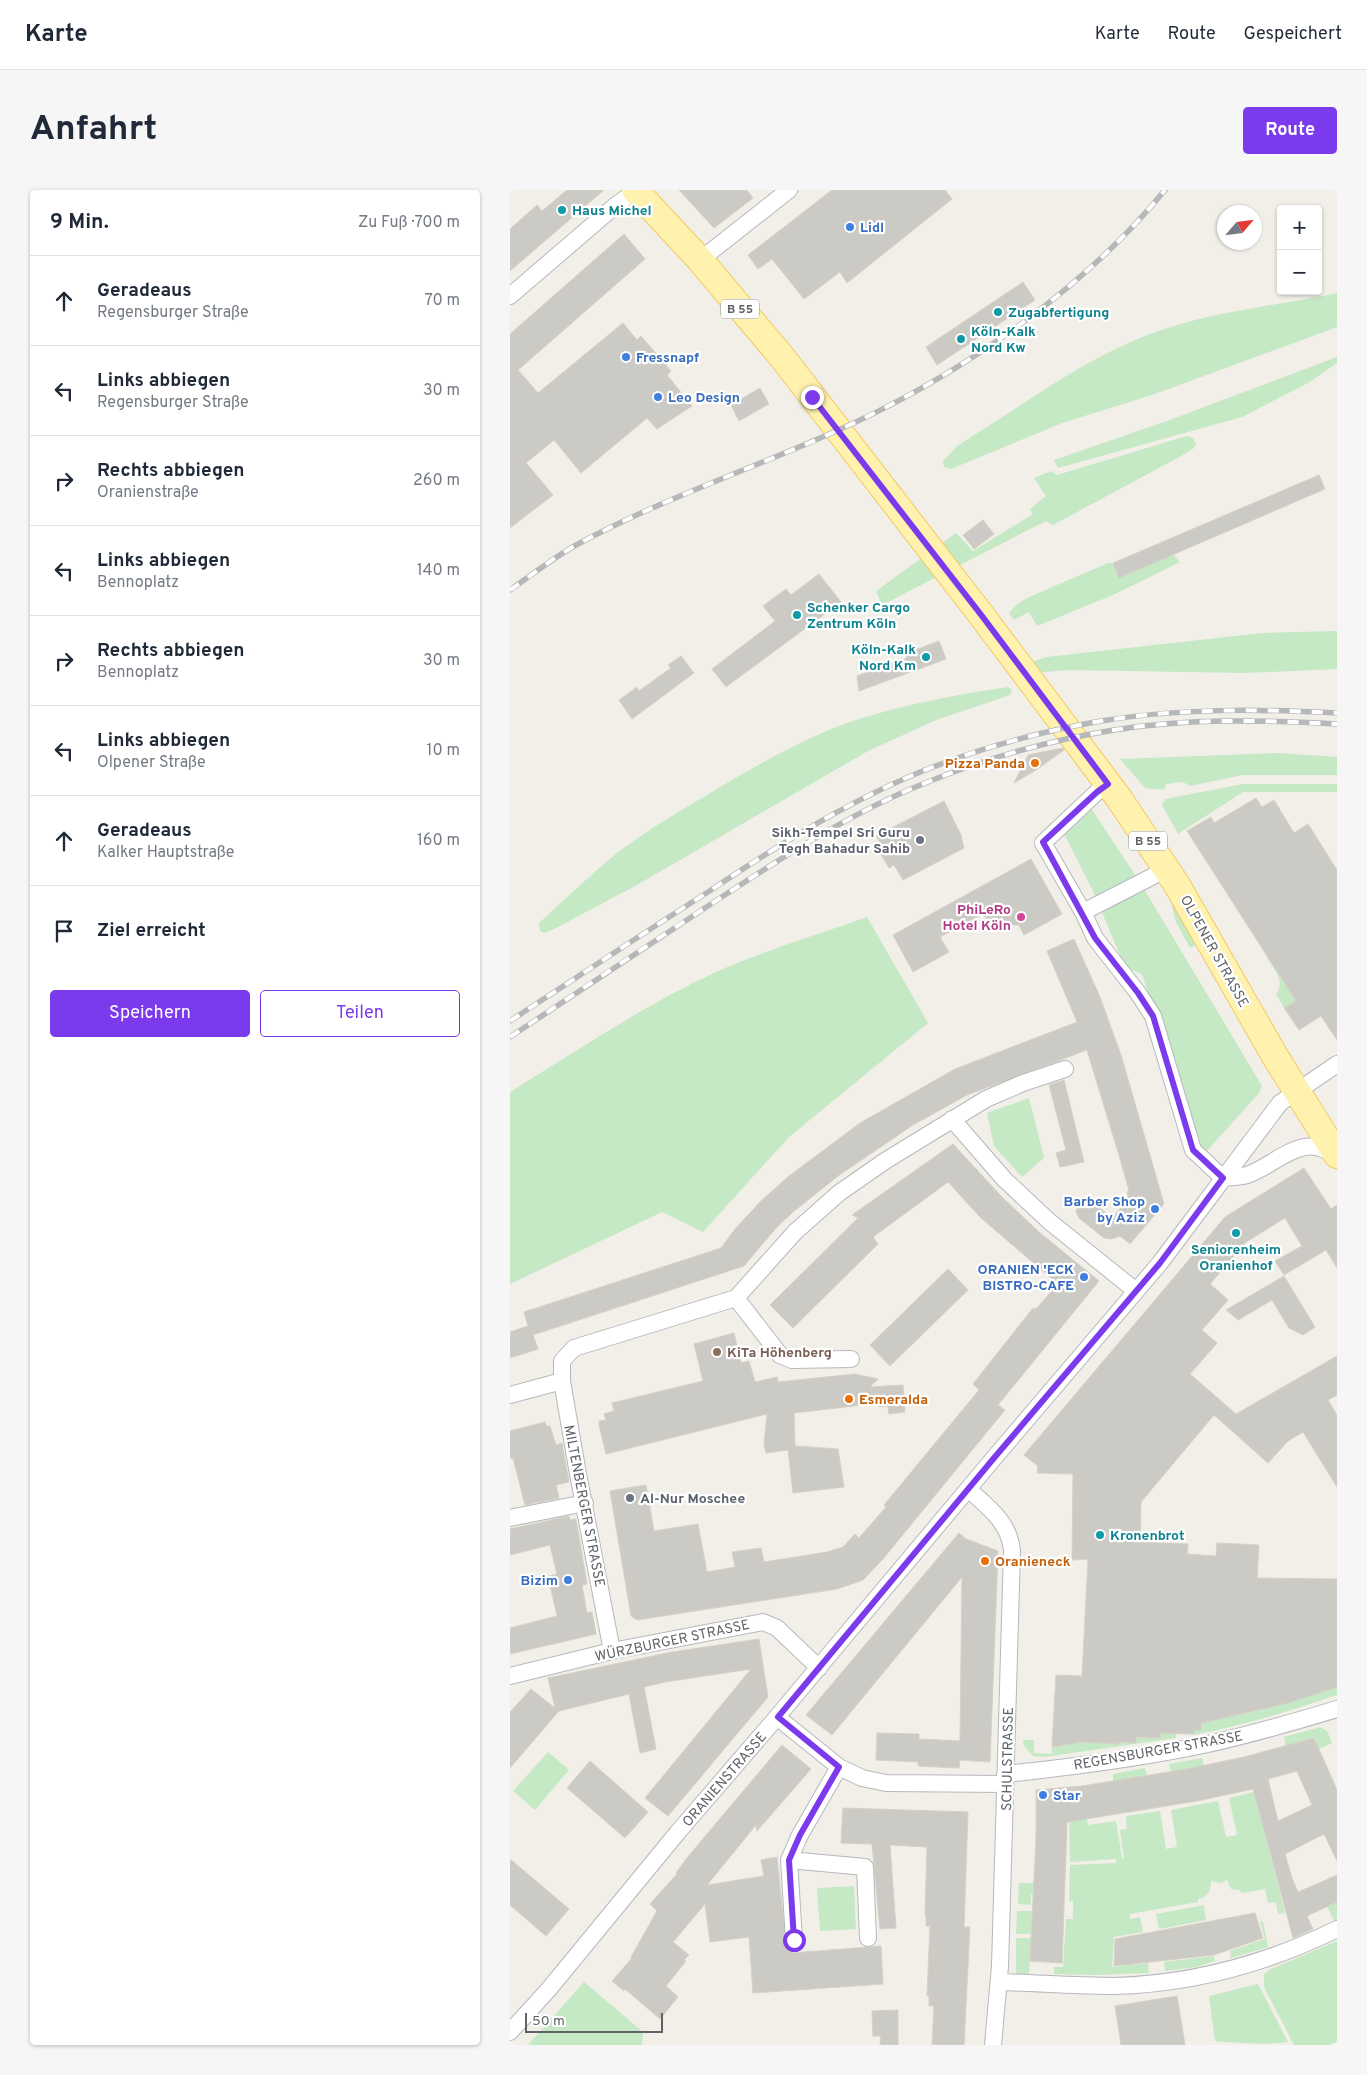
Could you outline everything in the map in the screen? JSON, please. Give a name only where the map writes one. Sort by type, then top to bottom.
[{"type":"main road","name":"B 55","points":[[635,191],[700,260]]},
{"type":"main road","name":"OLPENER STRASSE","points":[[700,260],[787,364],[982,616],[1108,784],[1167,869],[1276,1058],[1337,1156]]},
{"type":"street","points":[[700,260],[789,190]]},
{"type":"street","points":[[510,296],[616,205],[635,191]]},
{"type":"street","points":[[1108,784],[1043,842],[1083,912],[1095,938],[1138,993],[1153,1016],[1193,1150],[1223,1178],[1247,1175],[1283,1155],[1305,1147],[1324,1149],[1337,1156]]},
{"type":"street","points":[[1083,912],[1167,869]]},
{"type":"street","name":"ORANIENSTRASSE","points":[[510,2032],[549,1989],[678,1832],[778,1717],[968,1489],[1136,1292],[1280,1103],[1337,1064]]},
{"type":"street","points":[[851,1359],[792,1360],[780,1355],[736,1298],[795,1232],[839,1193],[885,1161],[986,1099],[1065,1069]]},
{"type":"street","points":[[952,1119],[1004,1179],[1050,1222],[1136,1292]]},
{"type":"street","name":"MILTENBERGER STRASSE","points":[[612,1651],[562,1381],[562,1361],[574,1348],[736,1298]]},
{"type":"street","points":[[510,1395],[562,1381]]},
{"type":"street","name":"SCHULSTRASSE","points":[[968,1489],[1000,1519],[1012,1544],[999,1982],[993,2045]]},
{"type":"street","points":[[510,1518],[585,1503]]},
{"type":"street","name":"WÜRZBURGER STRASSE","points":[[510,1676],[612,1651],[764,1622],[777,1628],[819,1668]]},
{"type":"street","name":"REGENSBURGER STRASSE","points":[[778,1717],[839,1767],[862,1778],[886,1783],[1005,1779],[1191,1748],[1337,1710]]},
{"type":"street","points":[[794,1940],[789,1860],[800,1835],[839,1767]]},
{"type":"street","points":[[789,1860],[865,1867],[868,1938]]},
{"type":"street","points":[[999,1982],[1112,1986],[1175,1981],[1227,1972],[1250,1965],[1337,1930]]},
{"type":"green space","points":[[1337,293],[1337,327],[1152,395],[1062,423],[951,469],[944,467],[943,461],[957,446],[1069,374],[1140,338],[1164,329],[1213,316]]},
{"type":"green space","points":[[1337,357],[1337,363],[1308,383],[1242,417],[1058,468],[1054,460],[1167,421]]},
{"type":"green space","points":[[1187,436],[1193,438],[1196,444],[1194,448],[1181,456],[1053,525],[1046,521],[882,605],[876,591],[956,533],[973,551],[1033,514],[1030,509],[1046,496],[1034,478],[1051,471],[1057,475]]},
{"type":"green space","points":[[1173,554],[1180,562],[1113,595],[1037,626],[1029,612],[1014,620],[1009,613],[1015,606],[1027,598],[1108,563],[1113,563],[1119,578]]},
{"type":"green space","points":[[1337,631],[1337,669],[1245,673],[1068,670],[1034,673],[1030,663],[1046,657],[1262,633]]},
{"type":"green space","points":[[1008,687],[1012,690],[1010,695],[936,720],[868,751],[637,885],[554,929],[544,933],[540,931],[539,923],[606,862],[630,843],[681,810],[783,751],[831,729],[874,714],[941,698]]},
{"type":"green space","points":[[1278,753],[1337,757],[1337,775],[1243,775],[1190,786],[1183,782],[1166,784],[1164,790],[1145,788],[1120,759]]},
{"type":"green space","points":[[1243,784],[1337,784],[1337,792],[1243,792],[1178,834],[1162,805],[1165,799]]},
{"type":"green space","points":[[1091,808],[1141,884],[1262,1086],[1259,1093],[1206,1152],[1200,1146],[1142,974],[1125,967],[1093,891],[1063,832]]},
{"type":"green space","points":[[1170,894],[1195,945],[1190,948],[1175,920]]},
{"type":"green space","points":[[867,917],[928,1023],[789,1137],[703,1232],[662,1212],[510,1284],[510,1092],[623,1022],[693,983],[757,955]]},
{"type":"green space","points":[[1268,957],[1296,1001],[1284,1008],[1276,994],[1280,985],[1278,976]]},
{"type":"green space","points":[[1029,1098],[1044,1158],[1022,1177],[994,1146],[987,1113]]},
{"type":"green space","points":[[1337,1687],[1337,1695],[1319,1701],[1248,1723],[1193,1735],[1194,1730],[1201,1723],[1288,1703]]},
{"type":"green space","points":[[1320,1727],[1327,1731],[1332,1743],[1319,1749],[1314,1738],[1286,1746],[1284,1737]]},
{"type":"green space","points":[[1161,1733],[1176,1733],[1176,1738],[1044,1757],[1033,1756],[1024,1746],[1023,1740],[1034,1740],[1034,1753],[1052,1754],[1052,1747],[1081,1742],[1136,1743],[1136,1737],[1160,1738]]},
{"type":"green space","points":[[548,1752],[569,1770],[535,1810],[513,1791]]},
{"type":"green space","points":[[1202,1758],[1204,1766],[1171,1772],[1169,1764]]},
{"type":"green space","points":[[1145,1768],[1147,1776],[1113,1781],[1113,1774]]},
{"type":"green space","points":[[1254,1792],[1285,1913],[1278,1914],[1276,1902],[1268,1903],[1265,1889],[1241,1893],[1240,1890],[1231,1889],[1227,1880],[1220,1883],[1211,1881],[1208,1893],[1198,1899],[1198,1902],[1130,1914],[1130,1919],[1140,1917],[1143,1932],[1114,1937],[1112,1967],[1148,1963],[1149,1973],[1054,1974],[1054,1967],[1063,1967],[1066,1919],[1073,1919],[1073,1901],[1069,1901],[1070,1865],[1116,1863],[1116,1859],[1070,1862],[1069,1821],[1086,1814],[1088,1825],[1116,1821],[1122,1858],[1124,1859],[1120,1830],[1127,1829],[1126,1816],[1160,1811],[1166,1849],[1177,1847],[1171,1810],[1218,1801],[1226,1837],[1237,1835],[1229,1798]]},
{"type":"green space","points":[[1019,1883],[1034,1883],[1034,1894],[1031,1894],[1031,1904],[1033,1905],[1018,1904]]},
{"type":"green space","points":[[854,1886],[856,1929],[820,1931],[817,1888]]},
{"type":"green space","points":[[1337,1902],[1337,1919],[1334,1921],[1327,1906]]},
{"type":"green space","points":[[1204,1905],[1206,1920],[1159,1929],[1156,1914]]},
{"type":"green space","points":[[1017,1911],[1032,1911],[1031,1934],[1016,1934]]},
{"type":"green space","points":[[1260,1921],[1263,1921],[1268,1947],[1231,1958],[1230,1951],[1265,1939]]},
{"type":"green space","points":[[1016,1938],[1031,1938],[1029,1974],[1016,1974]]},
{"type":"green space","points":[[1337,1941],[1337,2042],[1329,2045],[1294,2045],[1264,1987],[1264,1974],[1269,1970]]},
{"type":"green space","points":[[1214,1956],[1215,1961],[1196,1967],[1165,1971],[1164,1962]]},
{"type":"green space","points":[[584,1982],[643,2032],[642,2045],[528,2045]]},
{"type":"green space","points":[[1258,1984],[1288,2042],[1263,2044],[1215,2041],[1209,1996]]},
{"type":"building","points":[[567,190],[604,190],[510,271],[510,229],[537,205],[542,211]]},
{"type":"building","points":[[679,190],[747,190],[753,198],[714,228]]},
{"type":"building","name":"Lidl","points":[[832,190],[945,190],[952,199],[847,283],[840,272],[804,299],[772,259],[758,269],[748,255]]},
{"type":"building","points":[[624,234],[645,259],[518,370],[538,393],[623,323],[637,340],[641,336],[671,371],[667,375],[692,406],[657,429],[647,418],[581,473],[554,440],[526,463],[553,495],[510,528],[510,334]]},
{"type":"building","name":"Zugabfertigung","points":[[1023,282],[1035,300],[937,365],[926,347]]},
{"type":"building","points":[[760,388],[769,404],[739,421],[731,405]]},
{"type":"building","points":[[1319,475],[1325,489],[1119,578],[1113,563]]},
{"type":"building","points":[[983,520],[994,534],[974,549],[963,535]]},
{"type":"building","name":"Schenker Cargo Zentrum Köln","points":[[819,574],[841,602],[726,687],[712,669],[775,621],[763,606],[786,589],[791,595]]},
{"type":"building","points":[[939,641],[946,659],[859,691],[857,676],[907,658],[905,654]]},
{"type":"building","points":[[681,656],[694,673],[632,719],[619,700],[637,687],[639,691],[671,668],[668,665]]},
{"type":"building","name":"Pizza Panda","points":[[1063,748],[1064,750],[1036,770],[1014,783],[1028,755]]},
{"type":"building","points":[[1256,798],[1262,807],[1274,800],[1294,833],[1308,824],[1337,870],[1337,1040],[1321,1016],[1299,1030],[1284,1008],[1296,1001],[1187,831],[1211,817],[1214,823]]},
{"type":"building","name":"Sikh-Tempel Sri Guru Tegh Bahadur Sahib","points":[[944,801],[961,835],[964,848],[903,880],[894,865],[889,868],[877,847],[881,844],[876,836]]},
{"type":"building","name":"PhiLeRo Hotel Köln","points":[[1031,859],[1062,914],[1024,935],[1019,925],[999,925],[981,915],[940,937],[949,952],[913,972],[893,935]]},
{"type":"building","points":[[1074,939],[1100,997],[1121,1055],[1164,1204],[1130,1244],[1120,1236],[1111,1239],[1104,1238],[1079,1218],[1076,1212],[1078,1202],[1088,1198],[1112,1218],[1129,1199],[1127,1192],[1129,1191],[1121,1162],[1087,1050],[967,1095],[913,1125],[838,1176],[793,1212],[777,1227],[744,1266],[533,1335],[538,1349],[510,1358],[510,1332],[528,1326],[524,1312],[721,1248],[735,1229],[762,1200],[789,1176],[860,1123],[955,1069],[1077,1022],[1047,951]]},
{"type":"building","points":[[1064,1080],[1084,1162],[1060,1167],[1056,1153],[1066,1150],[1049,1085]]},
{"type":"building","points":[[953,1144],[1002,1197],[1039,1232],[1099,1281],[998,1405],[1005,1410],[883,1559],[863,1580],[837,1589],[637,1620],[631,1616],[610,1491],[646,1485],[654,1531],[698,1524],[707,1572],[735,1567],[732,1552],[761,1548],[764,1562],[827,1552],[843,1547],[855,1534],[859,1538],[886,1507],[884,1505],[979,1390],[973,1384],[1033,1308],[1036,1309],[1058,1284],[981,1218],[948,1182],[873,1237],[878,1244],[793,1328],[770,1305],[858,1218],[852,1215]]},
{"type":"building","name":"Kronenbrot","points":[[1304,1168],[1331,1209],[1337,1205],[1337,1268],[1326,1250],[1284,1275],[1275,1261],[1302,1246],[1285,1218],[1246,1242],[1210,1284],[1228,1300],[1202,1330],[1217,1343],[1190,1374],[1236,1414],[1337,1356],[1337,1395],[1328,1400],[1337,1415],[1337,1487],[1303,1432],[1288,1441],[1268,1463],[1214,1415],[1141,1502],[1140,1542],[1188,1544],[1187,1554],[1216,1556],[1217,1543],[1259,1545],[1257,1578],[1337,1579],[1337,1687],[1288,1703],[1201,1723],[1201,1730],[1194,1730],[1193,1734],[1161,1733],[1160,1738],[1136,1737],[1136,1743],[1081,1742],[1052,1747],[1056,1675],[1082,1676],[1088,1559],[1072,1560],[1073,1474],[1037,1473],[1038,1466],[1024,1455],[1225,1217]]},
{"type":"building","points":[[948,1269],[968,1290],[890,1366],[870,1345]]},
{"type":"building","points":[[1284,1276],[1315,1327],[1303,1335],[1289,1328],[1272,1300],[1238,1320],[1226,1310]]},
{"type":"building","points":[[734,1333],[741,1363],[749,1361],[755,1382],[777,1377],[778,1382],[855,1374],[878,1379],[870,1387],[903,1385],[905,1412],[889,1414],[888,1406],[879,1407],[879,1403],[794,1413],[795,1446],[838,1449],[844,1487],[793,1493],[788,1450],[766,1453],[764,1445],[767,1414],[606,1454],[599,1421],[606,1420],[604,1414],[614,1411],[612,1403],[703,1381],[694,1344]]},
{"type":"building","points":[[545,1422],[546,1426],[550,1426],[556,1445],[562,1443],[569,1482],[556,1485],[559,1498],[525,1505],[513,1458],[510,1458],[510,1431]]},
{"type":"building","points":[[569,1516],[570,1520],[576,1519],[587,1584],[582,1585],[587,1613],[592,1612],[596,1634],[510,1654],[510,1628],[557,1616],[548,1576],[557,1574],[550,1545],[510,1555],[510,1529]]},
{"type":"building","points":[[959,1533],[966,1539],[998,1551],[990,1762],[960,1760],[959,1768],[918,1766],[918,1762],[876,1760],[877,1733],[919,1734],[919,1739],[960,1741],[962,1577],[832,1735],[806,1715]]},
{"type":"building","points":[[759,1639],[768,1697],[668,1816],[645,1798],[751,1669],[644,1687],[656,1749],[640,1753],[629,1694],[559,1711],[510,1768],[510,1712],[531,1689],[555,1708],[548,1678],[672,1652]]},
{"type":"building","points":[[1314,1738],[1337,1790],[1337,1861],[1324,1834],[1285,1854],[1298,1892],[1337,1875],[1337,1902],[1307,1916],[1313,1929],[1293,1938],[1253,1789],[1197,1801],[1067,1822],[1062,1963],[1030,1961],[1036,1838],[1036,1790],[1082,1786],[1187,1769],[1244,1757]],"holes":[[[1297,1771],[1312,1805],[1278,1821],[1268,1779]]]},
{"type":"building","points":[[782,1745],[811,1769],[757,1831],[756,1825],[707,1885],[764,1876],[761,1860],[777,1857],[786,1946],[792,1949],[792,1953],[881,1946],[883,1984],[753,1993],[749,1937],[710,1942],[705,1904],[673,1942],[689,1955],[666,1986],[678,1997],[660,2019],[625,1989],[624,1991],[612,1981],[632,1958],[657,1911],[650,1904],[677,1874],[686,1859]]},
{"type":"building","points":[[590,1761],[648,1812],[625,1838],[567,1788]]},
{"type":"building","points":[[843,1808],[968,1812],[964,1927],[970,1927],[964,2045],[932,2045],[934,2006],[929,2006],[929,1996],[927,1996],[930,1926],[926,1926],[925,1915],[927,1847],[890,1845],[896,1928],[880,1929],[872,1844],[841,1843]]},
{"type":"building","points":[[510,1859],[569,1909],[546,1936],[510,1905]]},
{"type":"building","points":[[1255,1913],[1263,1938],[1214,1955],[1114,1966],[1115,1939]]},
{"type":"building","points":[[1177,1996],[1185,2045],[1121,2045],[1115,2006]]},
{"type":"building","points":[[898,2010],[898,2045],[880,2045],[881,2036],[873,2036],[872,2011]]},
{"type":"railway","points":[[510,590],[569,549],[612,527],[856,422],[940,377],[982,351],[1062,292],[1134,226],[1165,190]]},
{"type":"railway","points":[[510,1021],[758,860],[833,814],[886,787],[936,766],[1029,736],[1077,725],[1130,717],[1219,711],[1337,713]]},
{"type":"railway","points":[[510,1037],[808,842],[859,813],[937,778],[1037,746],[1142,726],[1225,721],[1337,724]]},
{"type":"place","name":"Haus Michel","points":[[562,210]]},
{"type":"place","name":"Lidl","points":[[850,227]]},
{"type":"place","name":"Zugabfertigung","points":[[998,312]]},
{"type":"place","name":"Köln-Kalk Nord Kw","points":[[961,339]]},
{"type":"place","name":"Fressnapf","points":[[626,357]]},
{"type":"place","name":"Leo Design","points":[[658,397]]},
{"type":"place","name":"Schenker Cargo Zentrum Köln","points":[[797,615]]},
{"type":"place","name":"Köln-Kalk Nord Km","points":[[926,657]]},
{"type":"place","name":"Pizza Panda","points":[[1035,763]]},
{"type":"place","name":"Sikh-Tempel Sri Guru Tegh Bahadur Sahib","points":[[920,840]]},
{"type":"place","name":"PhiLeRo Hotel Köln","points":[[1021,917]]},
{"type":"place","name":"Barber Shop by Aziz","points":[[1155,1209]]},
{"type":"place","name":"Seniorenheim Oranienhof","points":[[1236,1233]]},
{"type":"place","name":"ORANIEN 'ECK BISTRO-CAFE","points":[[1084,1277]]},
{"type":"place","name":"KiTa Höhenberg","points":[[717,1352]]},
{"type":"place","name":"Esmeralda","points":[[849,1399]]},
{"type":"place","name":"Al-Nur Moschee","points":[[630,1498]]},
{"type":"place","name":"Kronenbrot","points":[[1100,1535]]},
{"type":"place","name":"Oranieneck","points":[[985,1561]]},
{"type":"place","name":"Bizim","points":[[568,1580]]},
{"type":"place","name":"Star","points":[[1043,1795]]},
{"type":"route","points":[[794,1940],[789,1860],[800,1835],[839,1767],[778,1717],[1160,1263],[1223,1178],[1193,1150],[1153,1016],[1138,993],[1095,938],[1083,912],[1043,842],[1108,784],[982,616],[812,397]]}]
